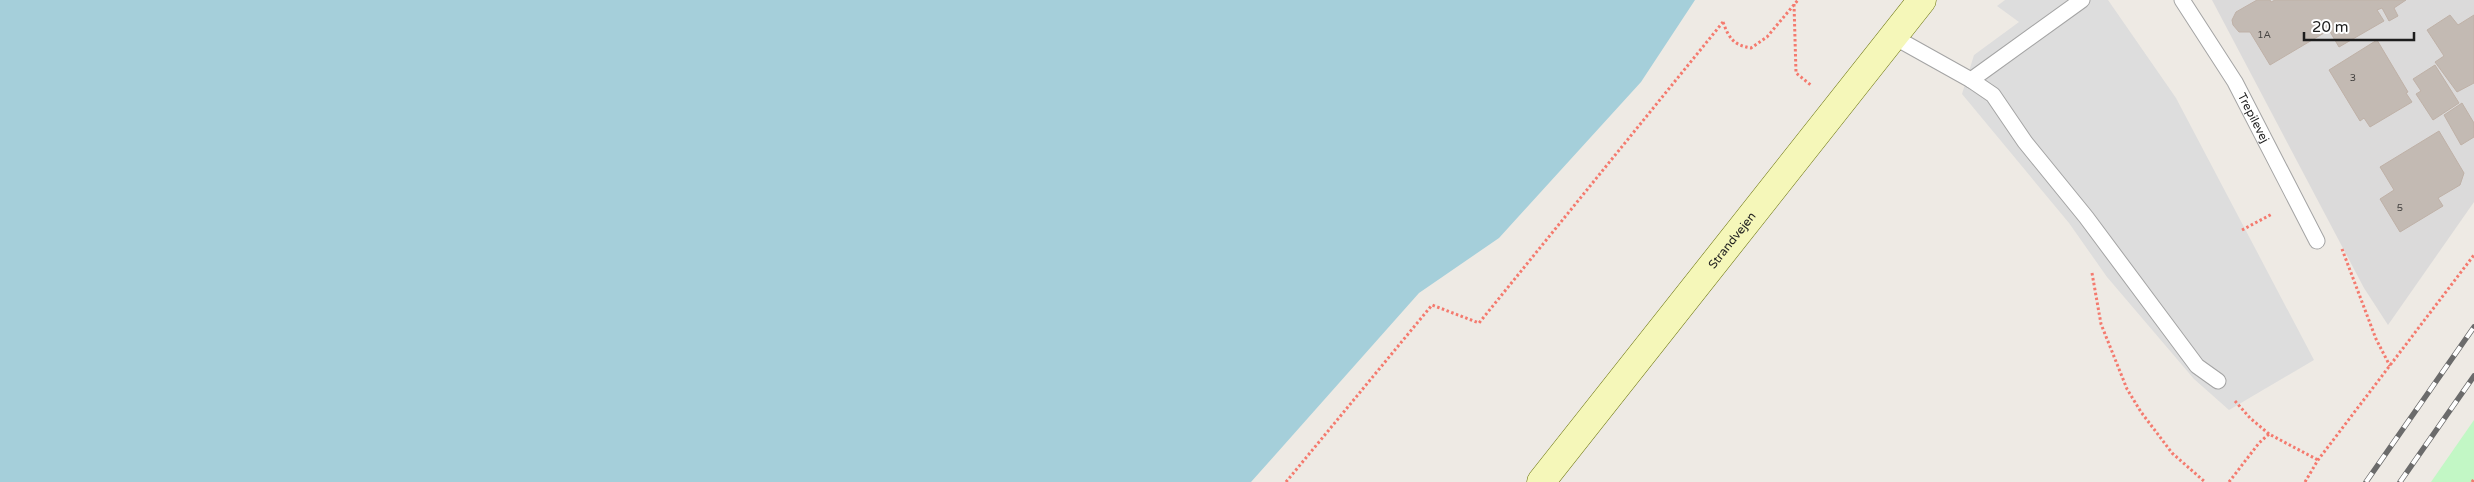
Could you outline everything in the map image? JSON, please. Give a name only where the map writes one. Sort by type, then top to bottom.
[{"type":"main road","name":"Strandvejen","points":[[1541,482],[1922,0]]},
{"type":"lane","points":[[1971,80],[2082,0]]},
{"type":"lane","name":"Trepilevej","points":[[2182,0],[2235,82],[2317,241]]},
{"type":"lane","points":[[1894,37],[1971,80],[1993,95],[2025,142],[2086,217],[2197,366],[2218,381]]},
{"type":"path","points":[[1286,482],[1432,306],[1479,323],[1723,22],[1730,39],[1739,46],[1751,48],[1767,37],[1798,0]]},
{"type":"path","points":[[1794,4],[1796,73]]},
{"type":"path","points":[[2242,230],[2296,201]]},
{"type":"path","points":[[2340,242],[2376,339],[2390,366]]},
{"type":"path","points":[[2305,482],[2318,460],[2474,255]]},
{"type":"path","points":[[2090,267],[2101,324],[2127,389],[2141,412],[2172,453],[2205,482]]},
{"type":"path","points":[[2218,381],[2250,418],[2269,434],[2318,460]]},
{"type":"path","points":[[2229,482],[2258,443],[2269,434]]},
{"type":"shaded area","points":[[2005,0],[2108,0],[2176,98],[2314,360],[2229,410],[2194,379],[2107,277],[2069,223],[1962,94],[1974,55],[2019,22],[1997,6]]},
{"type":"shaded area","points":[[2212,0],[2474,0],[2474,202],[2388,325],[2364,288]]},
{"type":"green space","points":[[2474,420],[2474,482],[2431,482]]},
{"type":"water","points":[[0,0],[1695,0],[1641,82],[1499,238],[1419,293],[1251,482],[0,482]]},
{"type":"building","points":[[2257,0],[2270,0],[2271,2],[2275,0],[2406,0],[2394,8],[2398,16],[2389,21],[2382,8],[2377,10],[2384,21],[2339,47],[2329,30],[2270,65],[2250,32],[2239,32],[2233,25],[2232,20],[2236,12]]},
{"type":"building","points":[[2450,15],[2458,25],[2474,15],[2474,83],[2457,92],[2435,62],[2444,56],[2427,30]]},
{"type":"building","points":[[2377,40],[2412,102],[2370,127],[2364,118],[2360,121],[2329,70]]},
{"type":"building","points":[[2435,65],[2459,103],[2433,120],[2416,94],[2421,91],[2413,79]]},
{"type":"building","points":[[2462,103],[2474,123],[2474,137],[2461,145],[2444,115]]},
{"type":"building","points":[[2439,131],[2464,173],[2460,185],[2438,198],[2443,206],[2400,232],[2380,199],[2394,190],[2380,167]]},
{"type":"railway","points":[[2366,482],[2474,327]]},
{"type":"railway","points":[[2400,482],[2474,376]]}]
